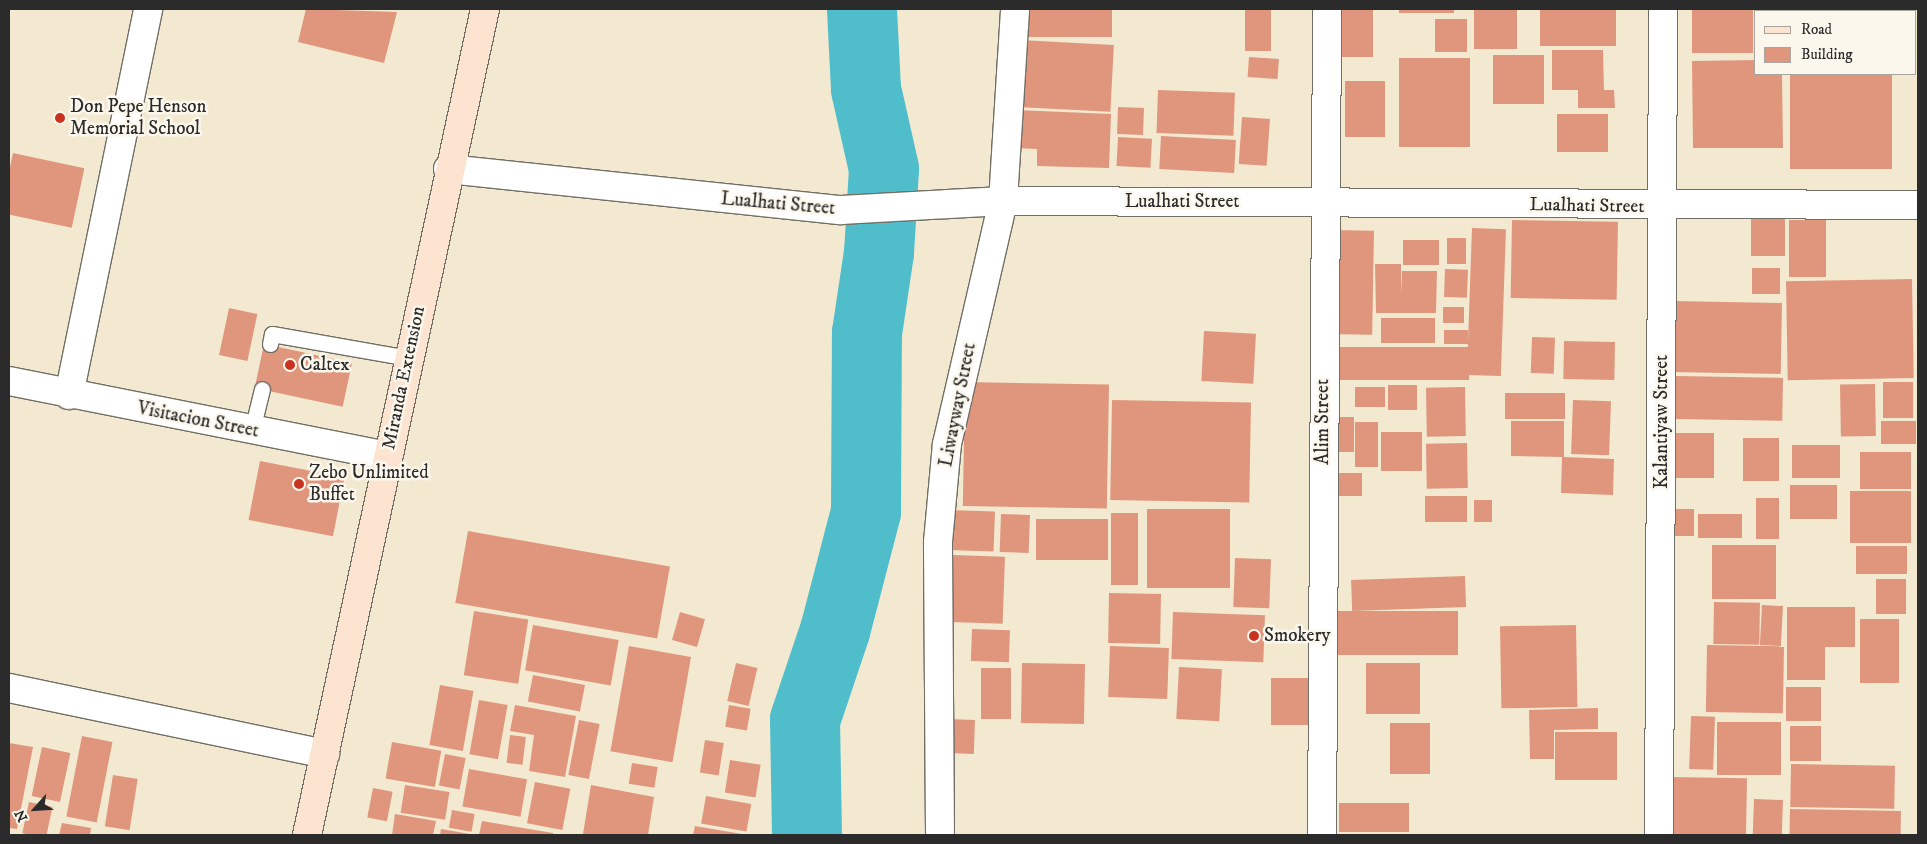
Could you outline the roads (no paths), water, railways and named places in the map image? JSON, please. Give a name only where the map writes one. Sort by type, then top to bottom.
[{"type":"main road","name":"Miranda Extension","points":[[306,835],[325,754],[448,169],[485,9]]},
{"type":"street","points":[[69,395],[148,9]]},
{"type":"street","name":"Liwayway Street","points":[[940,835],[938,542],[947,444],[1003,201],[1014,9]]},
{"type":"street","name":"Alim Street","points":[[1322,835],[1324,203],[1327,9]]},
{"type":"street","name":"Kalantiyaw Street","points":[[1659,835],[1664,207],[1663,9]]},
{"type":"street","name":"Lualhati Street","points":[[448,169],[841,210],[938,207],[1003,201],[1664,207],[1918,204]]},
{"type":"street","name":"Visitacion Street","points":[[9,381],[69,395],[388,456]]},
{"type":"street","points":[[9,688],[325,754]]},
{"type":"lane","points":[[270,344],[272,334],[408,358]]},
{"type":"lane","points":[[252,430],[262,389]]},
{"type":"waterway","points":[[807,835],[805,720],[835,631],[866,512],[867,333],[879,253],[884,169],[866,89],[862,9]]},
{"type":"place","name":"Don Pepe Henson Memorial School","points":[[60,118]]},
{"type":"place","name":"Caltex","points":[[290,365]]},
{"type":"place","name":"Zebo Unlimited Buffet","points":[[299,484]]},
{"type":"place","name":"Smokery","points":[[1254,636]]}]
